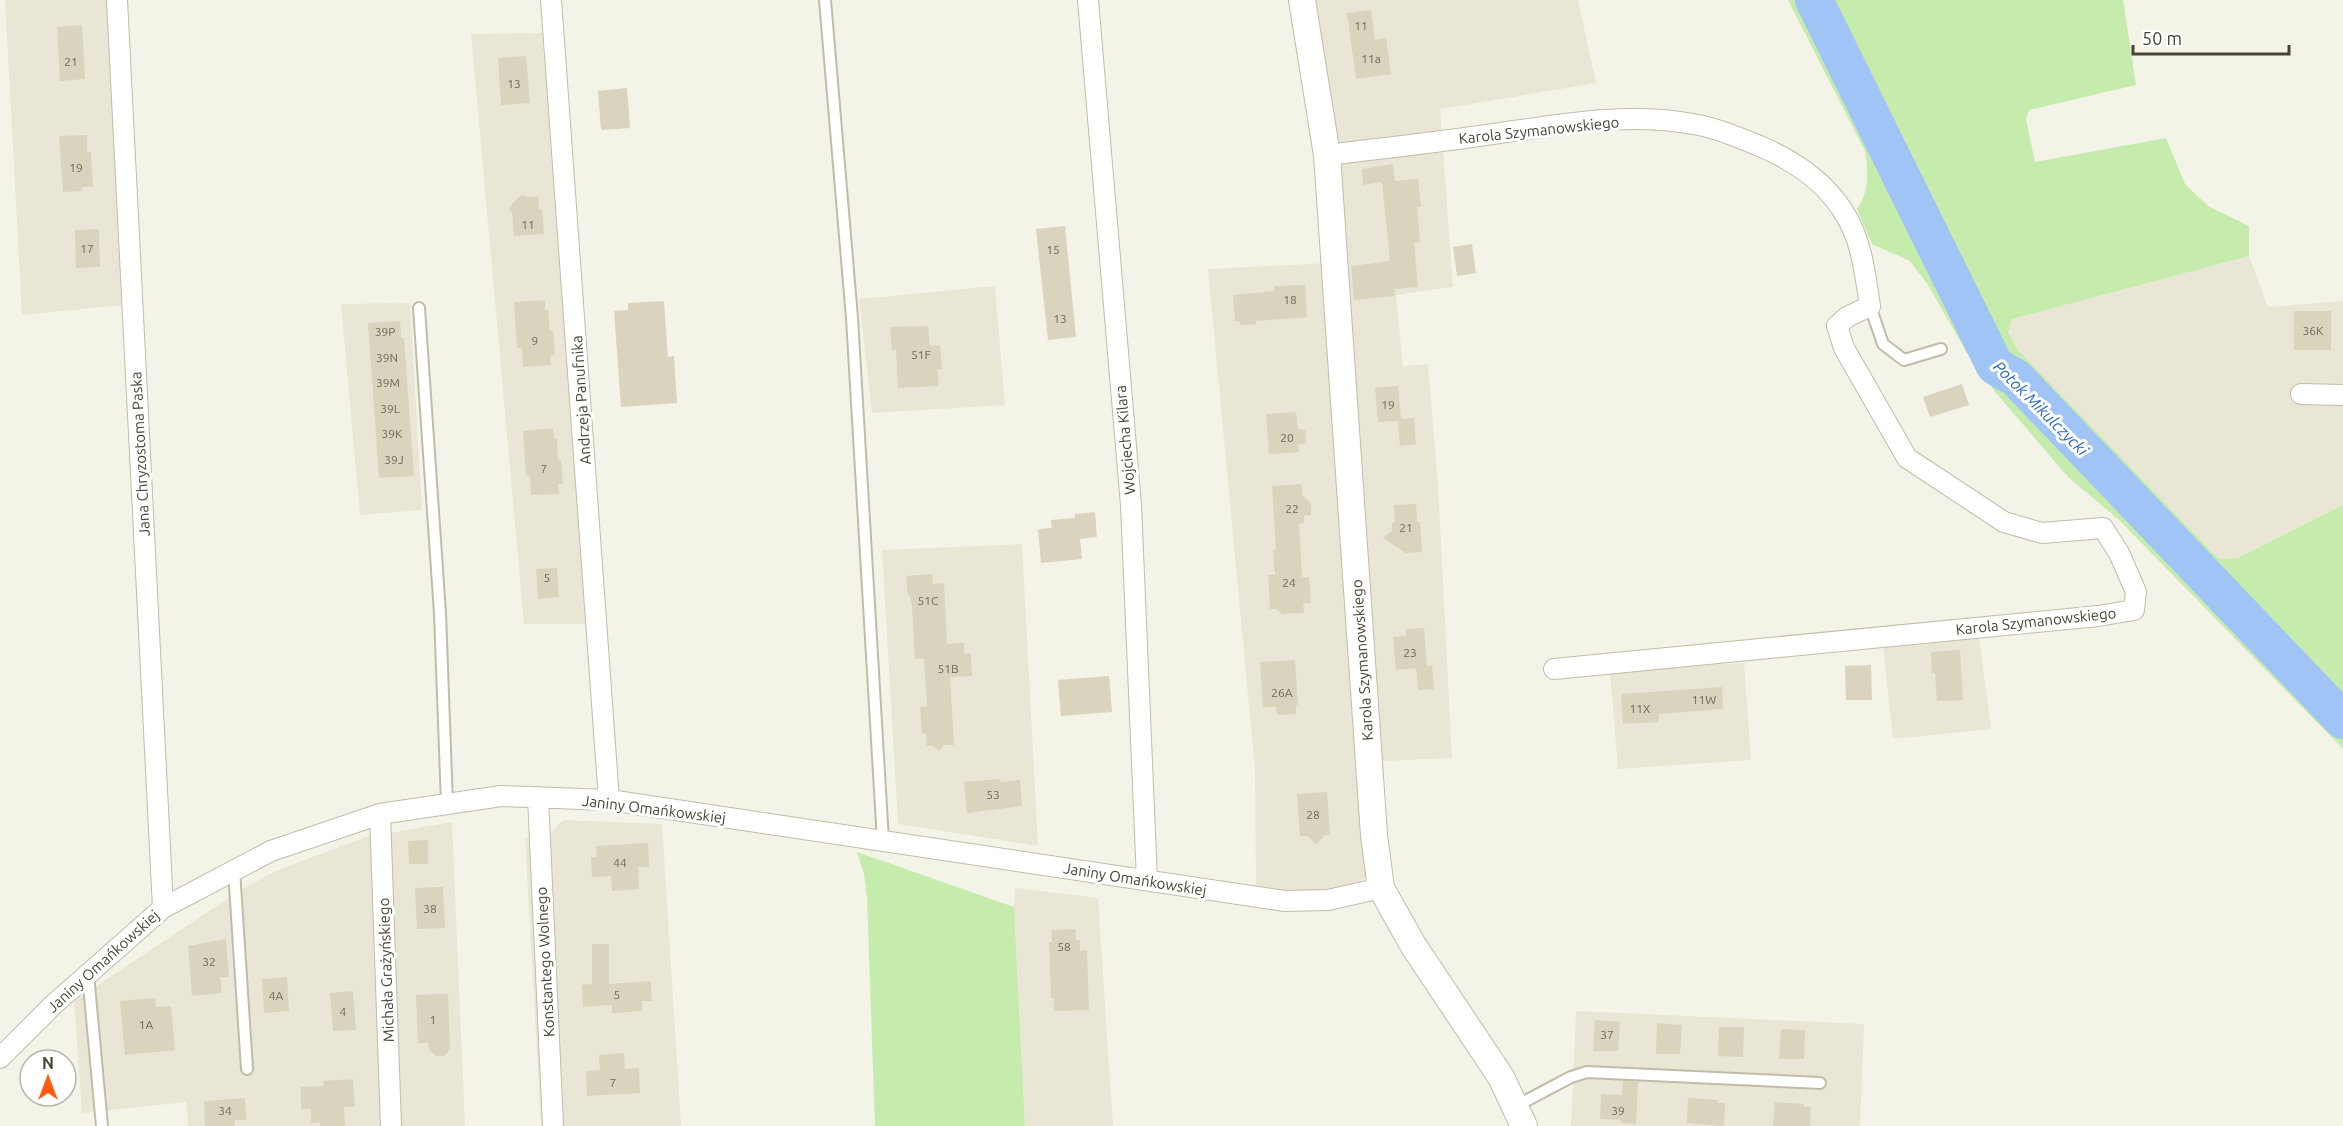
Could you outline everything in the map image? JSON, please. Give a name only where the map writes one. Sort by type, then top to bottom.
[{"type":"street","name":"Jana Chryzostoma Paska","points":[[117,0],[164,908]]},
{"type":"street","name":"Andrzeja Panufnika","points":[[551,0],[609,800]]},
{"type":"street","name":"Wojciecha Kilara","points":[[1088,0],[1131,505],[1146,880]]},
{"type":"street","name":"Karola Szymanowskiego","points":[[1302,0],[1327,155],[1373,823],[1381,888],[1413,945],[1501,1077],[1520,1116]]},
{"type":"street","name":"Karola Szymanowskiego","points":[[1327,155],[1604,120],[1654,120],[1693,124],[1737,137],[1781,155],[1819,181],[1843,211],[1855,234],[1864,263],[1870,306],[1847,317],[1837,326],[1844,348],[1907,458],[2004,522],[2042,533],[2103,528],[2119,553],[2136,592],[2134,610],[2098,616],[1554,669]]},
{"type":"street","points":[[2301,394],[2343,395]]},
{"type":"street","name":"Janiny Omańkowskiej","points":[[0,1058],[52,1005],[164,908],[234,870],[271,851],[380,814],[501,796],[609,800],[1285,901],[1328,900],[1381,888]]},
{"type":"street","name":"Konstantego Wolnego","points":[[538,797],[553,1126]]},
{"type":"street","name":"Michała Grażyńskiego","points":[[380,814],[391,1126]]},
{"type":"lane","points":[[825,0],[852,318],[883,841]]},
{"type":"lane","points":[[1870,306],[1883,344],[1904,360],[1941,349]]},
{"type":"lane","points":[[419,308],[440,613],[447,804]]},
{"type":"lane","points":[[234,870],[247,1070]]},
{"type":"lane","points":[[88,974],[102,1126]]},
{"type":"lane","points":[[1520,1116],[1571,1077],[1587,1072],[1820,1083]]},
{"type":"shaded area","points":[[5,0],[111,0],[124,305],[22,315]]},
{"type":"shaded area","points":[[1307,0],[1578,0],[1596,83],[1440,109],[1453,287],[1396,295],[1403,366],[1428,364],[1438,485],[1452,758],[1361,762],[1367,878],[1330,892],[1256,890],[1255,770],[1208,269],[1348,262],[1339,141]]},
{"type":"shaded area","points":[[542,33],[587,624],[524,624],[471,34]]},
{"type":"shaded area","points":[[2249,256],[2268,307],[2343,301],[2343,505],[2238,558],[2219,559],[2018,350],[2008,332],[2012,319]]},
{"type":"shaded area","points":[[995,286],[1005,405],[872,413],[859,299]]},
{"type":"shaded area","points":[[410,303],[422,510],[360,515],[341,304]]},
{"type":"shaded area","points":[[1022,544],[1038,846],[898,824],[882,550]]},
{"type":"shaded area","points":[[1979,636],[1991,729],[1893,739],[1883,646]]},
{"type":"shaded area","points":[[1744,663],[1751,760],[1618,769],[1610,671]]},
{"type":"shaded area","points":[[563,820],[662,824],[681,1126],[541,1126],[525,838],[547,837]]},
{"type":"shaded area","points":[[452,822],[465,1126],[188,1126],[186,1102],[82,1113],[74,1001],[242,889],[278,870],[366,837]]},
{"type":"shaded area","points":[[1015,888],[1098,898],[1113,1126],[1025,1126]]},
{"type":"shaded area","points":[[1576,1011],[1864,1024],[1860,1126],[1571,1126]]},
{"type":"green space","points":[[1788,0],[2123,0],[2136,85],[2029,110],[2026,119],[2035,162],[2166,138],[2185,184],[2208,206],[2249,226],[2249,256],[2012,319],[2008,332],[2018,350],[2219,559],[2238,558],[2343,505],[2343,749],[2118,519],[2068,477],[1996,393],[1967,353],[1928,285],[1910,261],[1872,244],[1857,209],[1864,195],[1867,181],[1865,151]]},
{"type":"green space","points":[[857,852],[1014,907],[1025,1126],[875,1126],[867,898],[864,874]]},
{"type":"building","points":[[1371,10],[1375,40],[1386,38],[1391,74],[1356,79],[1347,13]]},
{"type":"building","points":[[82,25],[85,79],[60,81],[57,27]]},
{"type":"building","points":[[526,56],[530,103],[501,105],[498,58]]},
{"type":"building","points":[[627,88],[630,128],[601,130],[598,91]]},
{"type":"building","points":[[87,135],[87,152],[91,152],[93,187],[83,187],[81,191],[63,192],[59,136]]},
{"type":"building","points":[[1393,164],[1395,181],[1418,179],[1421,207],[1417,207],[1420,242],[1414,243],[1418,287],[1394,289],[1395,296],[1354,300],[1351,266],[1390,261],[1382,182],[1363,185],[1362,169]]},
{"type":"building","points":[[522,194],[526,197],[538,196],[539,209],[542,209],[544,234],[514,236],[512,213],[508,209]]},
{"type":"building","points":[[1065,226],[1076,337],[1048,340],[1036,229]]},
{"type":"building","points":[[99,229],[100,267],[76,268],[75,230]]},
{"type":"building","points":[[1472,244],[1476,273],[1457,276],[1453,247]]},
{"type":"building","points":[[1305,285],[1307,317],[1256,321],[1256,324],[1240,325],[1239,321],[1235,321],[1233,295],[1274,291],[1274,286]]},
{"type":"building","points":[[545,300],[550,331],[553,331],[555,355],[550,356],[551,365],[523,367],[522,348],[517,348],[514,302]]},
{"type":"building","points":[[664,301],[668,357],[674,356],[677,403],[621,407],[614,311],[628,310],[628,303]]},
{"type":"building","points":[[2294,311],[2331,311],[2331,350],[2294,350]]},
{"type":"building","points":[[400,321],[401,338],[404,338],[414,476],[379,478],[368,323]]},
{"type":"building","points":[[928,326],[930,346],[940,345],[942,369],[937,369],[939,386],[898,388],[896,350],[892,350],[890,327]]},
{"type":"building","points":[[1962,384],[1969,405],[1930,417],[1923,397]]},
{"type":"building","points":[[1398,386],[1401,419],[1414,418],[1416,444],[1400,446],[1398,421],[1378,422],[1375,388]]},
{"type":"building","points":[[1296,412],[1298,429],[1305,430],[1306,443],[1298,445],[1299,452],[1269,454],[1266,414]]},
{"type":"building","points":[[553,428],[554,439],[557,439],[558,460],[561,460],[563,484],[558,484],[559,494],[531,495],[530,476],[526,476],[523,431]]},
{"type":"building","points":[[1301,484],[1302,495],[1311,503],[1311,515],[1304,516],[1304,523],[1299,524],[1302,577],[1309,577],[1311,603],[1303,603],[1304,613],[1282,614],[1276,609],[1270,609],[1268,575],[1275,575],[1273,550],[1276,550],[1272,486]]},
{"type":"building","points":[[1416,504],[1422,552],[1406,553],[1383,538],[1392,531],[1392,523],[1395,523],[1394,505]]},
{"type":"building","points":[[1095,512],[1097,537],[1080,539],[1082,559],[1041,563],[1038,529],[1052,528],[1051,520],[1075,518],[1075,514]]},
{"type":"building","points":[[557,568],[559,597],[538,599],[536,569]]},
{"type":"building","points":[[932,574],[933,584],[944,583],[947,644],[964,643],[964,654],[971,653],[972,676],[950,677],[954,745],[944,745],[939,751],[933,746],[927,746],[926,733],[922,734],[920,707],[927,706],[924,659],[915,659],[912,607],[906,576]]},
{"type":"building","points":[[1424,628],[1427,666],[1432,666],[1434,689],[1418,690],[1416,668],[1396,670],[1393,637],[1406,636],[1406,629]]},
{"type":"building","points":[[1960,650],[1963,700],[1937,701],[1931,652]]},
{"type":"building","points":[[1295,660],[1298,705],[1296,705],[1296,714],[1277,715],[1276,707],[1263,707],[1260,662]]},
{"type":"building","points":[[1871,665],[1872,700],[1846,700],[1845,666]]},
{"type":"building","points":[[1109,676],[1112,712],[1061,716],[1058,680]]},
{"type":"building","points":[[1722,687],[1723,709],[1659,714],[1659,722],[1623,724],[1621,694]]},
{"type":"building","points":[[1000,779],[1000,782],[1020,780],[1022,806],[967,813],[964,782]]},
{"type":"building","points":[[1327,792],[1330,835],[1325,835],[1316,844],[1307,836],[1300,836],[1297,794]]},
{"type":"building","points":[[428,840],[428,864],[409,864],[408,841]]},
{"type":"building","points":[[648,843],[649,867],[638,867],[639,889],[612,891],[611,876],[592,877],[591,857],[597,857],[596,846]]},
{"type":"building","points":[[443,887],[445,928],[417,929],[415,888]]},
{"type":"building","points":[[1075,929],[1076,940],[1080,940],[1080,951],[1087,950],[1089,1010],[1054,1011],[1054,998],[1051,998],[1049,942],[1052,942],[1051,930]]},
{"type":"building","points":[[226,939],[229,977],[220,977],[222,993],[192,996],[188,946]]},
{"type":"building","points":[[592,944],[609,944],[609,984],[651,981],[652,1001],[642,1001],[642,1011],[612,1013],[612,1005],[583,1007],[582,985],[592,984]]},
{"type":"building","points":[[287,977],[289,1011],[264,1013],[262,979]]},
{"type":"building","points":[[353,991],[356,1030],[333,1031],[330,993]]},
{"type":"building","points":[[448,994],[450,1049],[444,1056],[436,1056],[429,1050],[428,1043],[418,1043],[416,995]]},
{"type":"building","points":[[155,998],[156,1007],[171,1006],[175,1050],[125,1055],[120,1001]]},
{"type":"building","points":[[1595,1020],[1620,1022],[1618,1051],[1593,1051]]},
{"type":"building","points":[[1657,1023],[1682,1025],[1680,1054],[1656,1054]]},
{"type":"building","points":[[1719,1027],[1744,1027],[1743,1057],[1718,1056]]},
{"type":"building","points":[[1781,1029],[1805,1030],[1804,1059],[1779,1059]]},
{"type":"building","points":[[624,1053],[625,1069],[639,1068],[640,1093],[587,1096],[586,1071],[600,1070],[599,1055]]},
{"type":"building","points":[[353,1079],[355,1107],[344,1107],[345,1126],[320,1126],[320,1122],[311,1123],[311,1109],[301,1109],[301,1087],[324,1086],[323,1081]]},
{"type":"building","points":[[1623,1081],[1638,1082],[1636,1124],[1620,1123],[1621,1120],[1600,1119],[1601,1094],[1622,1095]]},
{"type":"building","points":[[245,1098],[246,1120],[234,1120],[235,1126],[205,1126],[204,1101]]},
{"type":"building","points":[[1688,1098],[1718,1100],[1718,1103],[1725,1103],[1724,1126],[1687,1123]]},
{"type":"building","points":[[1775,1102],[1804,1104],[1804,1107],[1811,1107],[1810,1126],[1773,1126]]},
{"type":"waterway","name":"Potok Mikulczycki","points":[[1814,0],[1995,366],[2016,378],[2343,720]]}]
